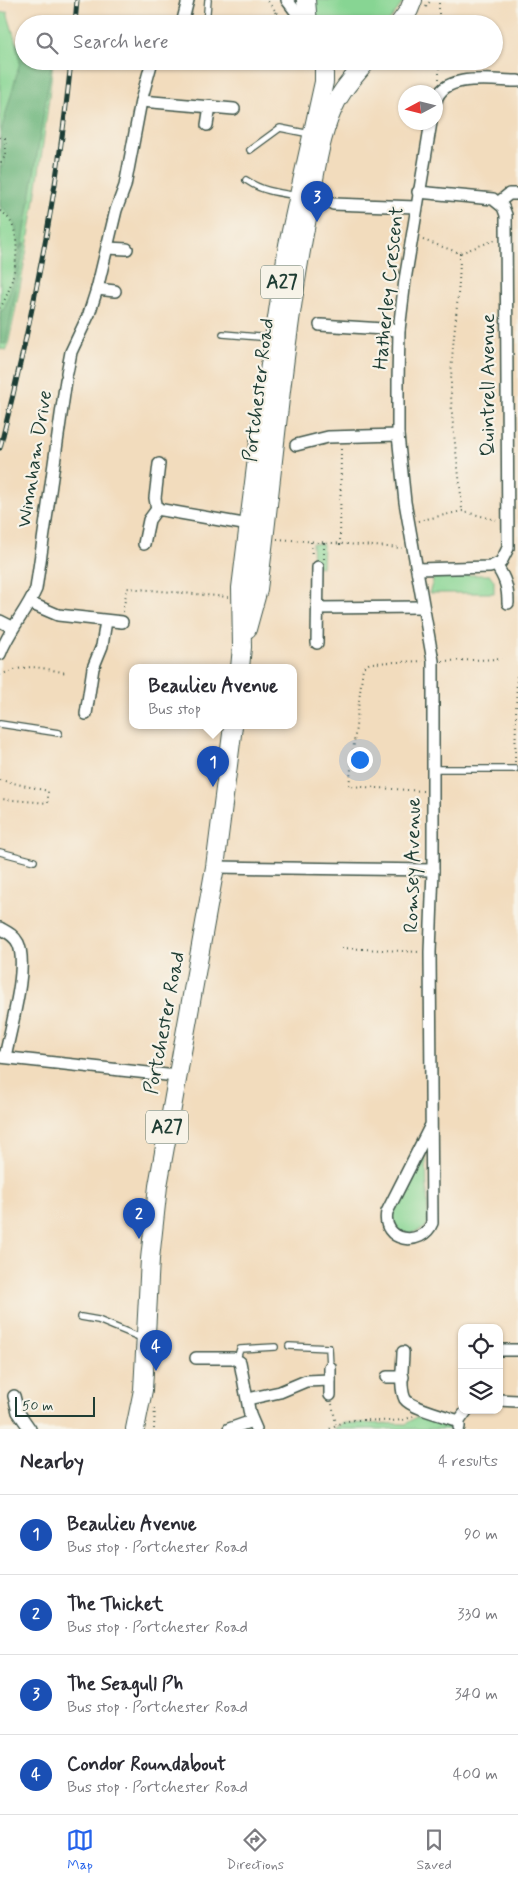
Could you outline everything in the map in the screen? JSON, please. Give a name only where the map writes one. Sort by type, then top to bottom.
[{"type":"main road","points":[[306,0],[306,15]]},
{"type":"main road","points":[[405,15],[414,0]]},
{"type":"main road","name":"Portchester Road","points":[[240,664],[241,588],[273,338],[298,196],[324,82],[324,70]]},
{"type":"main road","name":"Portchester Road","points":[[242,647],[258,589],[293,286],[327,125],[344,89],[360,70]]},
{"type":"main road","name":"Portchester Road","points":[[135,1429],[143,1390],[154,1217],[176,1076],[215,868],[233,729]]},
{"type":"main road","name":"Portchester Road","points":[[143,1390],[147,1404],[146,1429]]},
{"type":"street","points":[[185,15],[188,0]]},
{"type":"street","points":[[287,0],[299,15]]},
{"type":"street","name":"Winnham Drive","points":[[0,654],[12,627],[30,603],[36,589],[71,352],[90,314],[97,289],[116,210],[125,186],[141,101],[150,70]]},
{"type":"street","points":[[443,87],[456,82],[518,81]]},
{"type":"street","points":[[141,101],[234,109]]},
{"type":"street","points":[[207,125],[210,106]]},
{"type":"street","name":"Hatherley Crescent","points":[[423,606],[409,523],[398,435],[399,330],[418,192],[430,130]]},
{"type":"street","points":[[418,192],[488,197],[499,202],[509,194],[518,194]]},
{"type":"street","name":"Quintrell Avenue","points":[[496,565],[504,557],[508,548],[507,236],[506,215],[499,202]]},
{"type":"street","points":[[333,204],[416,207]]},
{"type":"street","points":[[107,248],[127,249]]},
{"type":"street","points":[[97,289],[115,291]]},
{"type":"street","points":[[320,326],[399,330]]},
{"type":"street","points":[[296,445],[315,438],[398,435]]},
{"type":"street","points":[[144,544],[149,520],[157,509],[155,498],[159,464]]},
{"type":"street","points":[[157,509],[249,525]]},
{"type":"street","points":[[418,569],[485,568],[496,565],[504,576],[508,588],[508,603]]},
{"type":"street","points":[[317,643],[318,567]]},
{"type":"street","points":[[30,603],[58,615],[122,622]]},
{"type":"street","points":[[318,608],[423,606]]},
{"type":"street","name":"Romsey Avenue","points":[[423,606],[434,661],[433,870],[430,952],[432,1223],[421,1237],[412,1239],[401,1238],[390,1230],[386,1224],[387,1212],[431,1125]]},
{"type":"street","points":[[0,620],[12,627]]},
{"type":"street","points":[[86,714],[93,668],[102,646],[106,621]]},
{"type":"street","points":[[215,868],[433,870]]},
{"type":"street","points":[[0,928],[12,935],[18,943],[22,960],[2,1057],[176,1076]]},
{"type":"street","points":[[503,1350],[518,1350]]},
{"type":"street","points":[[403,1352],[403,1377],[406,1399],[459,1425]]},
{"type":"street","points":[[196,1358],[237,1359],[242,1366],[254,1425],[227,1426]]},
{"type":"street","points":[[330,1367],[330,1394]]},
{"type":"street","points":[[386,1377],[403,1377]]},
{"type":"street","points":[[248,1399],[280,1392],[306,1380],[330,1380]]},
{"type":"street","points":[[14,1396],[18,1412],[30,1429]]},
{"type":"street","points":[[503,1400],[518,1401]]},
{"type":"lane","points":[[207,15],[208,0]]},
{"type":"lane","points":[[250,150],[280,128],[312,134]]},
{"type":"lane","points":[[246,180],[254,186],[268,191],[298,196]]},
{"type":"lane","points":[[222,334],[273,338]]},
{"type":"lane","points":[[0,724],[59,733]]},
{"type":"lane","points":[[432,769],[515,769]]},
{"type":"lane","points":[[0,852],[34,861]]},
{"type":"lane","points":[[81,1317],[98,1320],[146,1340]]},
{"type":"lane","points":[[289,1346],[329,1348],[330,1367]]},
{"type":"lane","points":[[237,1359],[240,1349],[275,1347]]},
{"type":"path","points":[[439,0],[439,15]]},
{"type":"path","points":[[268,2],[276,15]]},
{"type":"path","points":[[274,11],[281,15]]},
{"type":"path","points":[[437,85],[438,70]]},
{"type":"path","points":[[0,136],[5,138],[6,145],[5,156],[0,163]]},
{"type":"path","points":[[0,211],[6,214],[13,224],[17,241],[11,282],[0,308]]},
{"type":"path","points":[[412,236],[460,254],[507,236]]},
{"type":"path","points":[[460,254],[460,293],[453,344],[451,388],[462,511]]},
{"type":"path","points":[[340,545],[341,436]]},
{"type":"path","points":[[409,523],[462,511],[508,524]]},
{"type":"path","points":[[265,537],[340,545],[413,549]]},
{"type":"path","points":[[122,622],[127,588],[231,598],[232,591],[241,588]]},
{"type":"path","points":[[432,792],[349,786],[363,667],[370,663],[502,659]]},
{"type":"path","points":[[0,675],[19,667],[30,666],[67,673]]},
{"type":"path","points":[[515,769],[517,672]]},
{"type":"path","points":[[0,780],[48,791],[48,803],[0,799]]},
{"type":"path","points":[[342,948],[430,952]]},
{"type":"path","points":[[330,1394],[336,1424]]},
{"type":"path","points":[[330,1429],[342,1422],[404,1423],[422,1408]]},
{"type":"green space","points":[[313,0],[405,0],[394,15],[315,15]]},
{"type":"green space","points":[[7,12],[15,39],[15,70],[52,70],[34,207],[22,279],[7,350],[0,349],[0,13]]},
{"type":"green space","points":[[18,70],[51,70],[23,243],[19,250],[15,225],[0,206],[0,167],[4,165],[0,135]]},
{"type":"green space","points":[[25,242],[6,344],[0,343],[0,312],[4,309],[15,275],[20,250]]},
{"type":"green space","points":[[312,543],[323,544],[322,567],[313,566]]},
{"type":"green space","points":[[438,575],[490,575],[494,581],[494,593],[429,593],[432,579]]},
{"type":"green space","points":[[422,1155],[426,1156],[428,1222],[425,1228],[409,1234],[396,1230],[390,1216]]},
{"type":"green space","points":[[416,1417],[448,1425],[450,1429],[333,1429],[344,1423],[406,1424]]},
{"type":"railway","points":[[76,15],[77,0]]},
{"type":"railway","points":[[0,448],[43,256],[59,159],[70,70]]},
{"type":"place","name":"The Seagull Ph","points":[[317,222]]},
{"type":"place","name":"Beaulieu Avenue","points":[[213,787]]},
{"type":"place","name":"The Thicket","points":[[139,1239]]},
{"type":"place","name":"Condor Roundabout","points":[[156,1371]]}]
